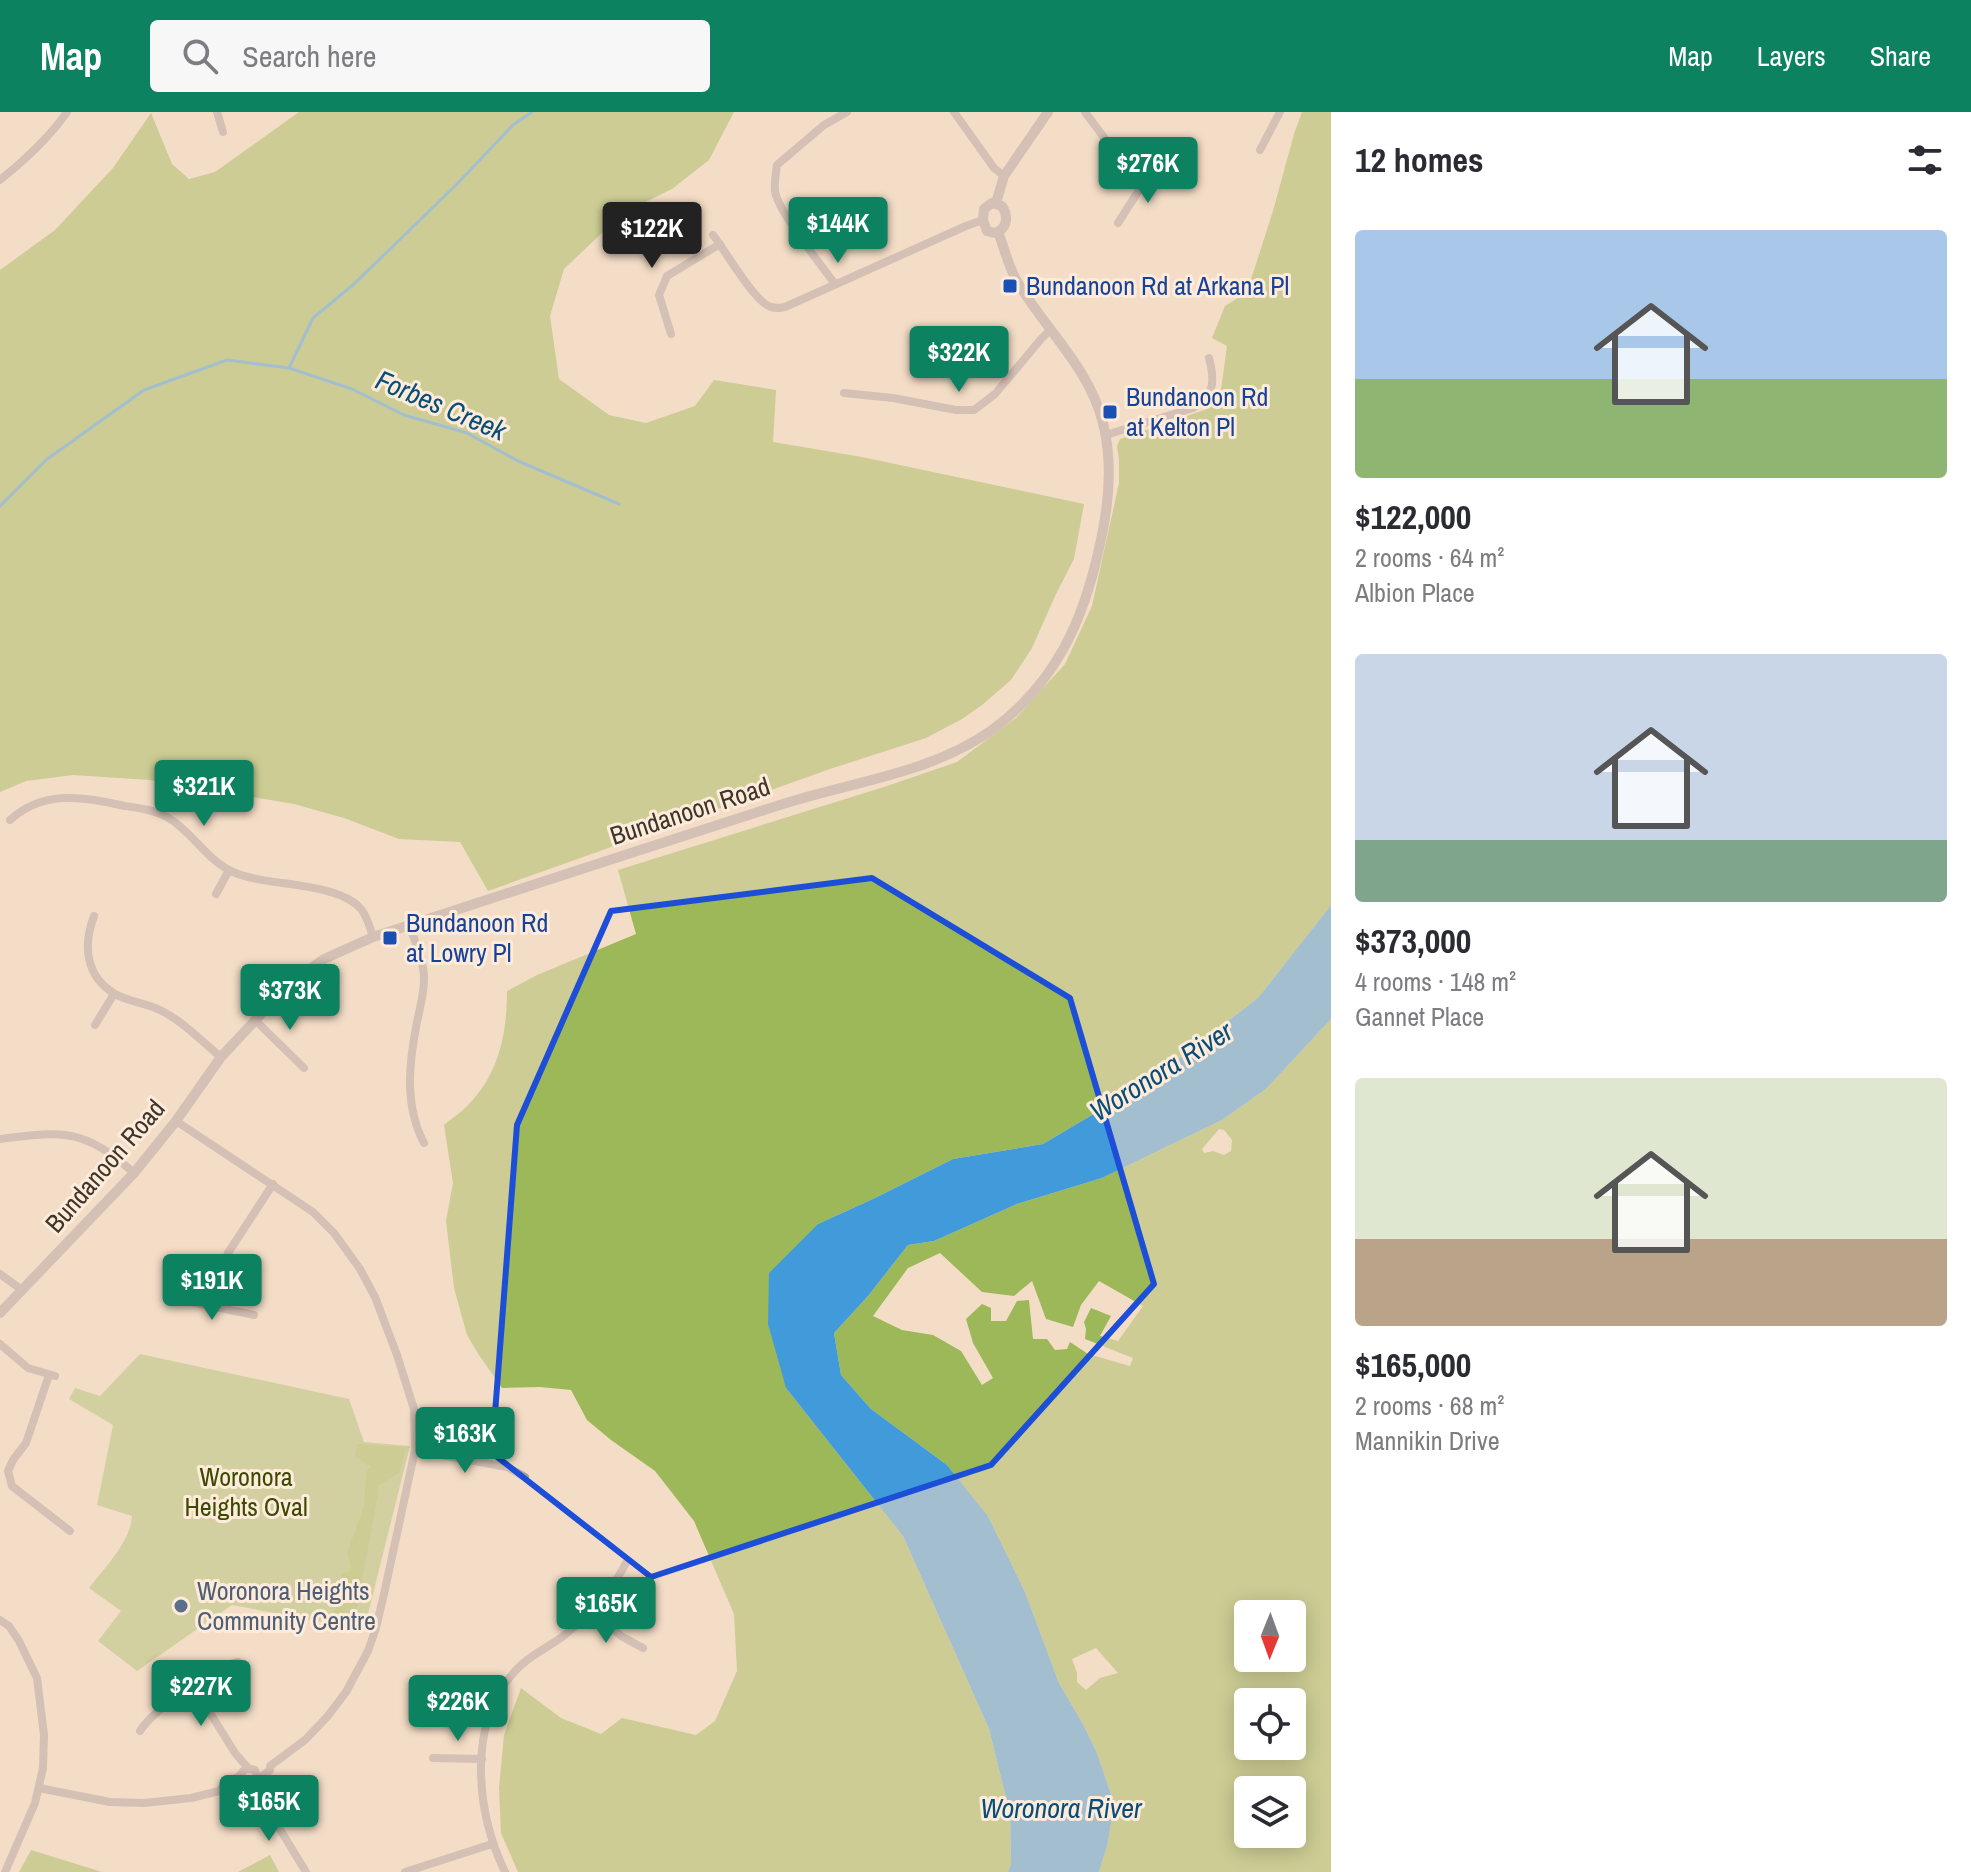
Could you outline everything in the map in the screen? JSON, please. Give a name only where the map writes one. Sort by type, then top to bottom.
[{"type":"street","points":[[0,180],[52,133],[67,112]]},
{"type":"street","points":[[217,112],[223,132]]},
{"type":"street","points":[[835,284],[786,215],[774,189],[777,165],[824,125],[847,112]]},
{"type":"street","points":[[954,112],[994,168],[1004,176]]},
{"type":"street","points":[[996,203],[1004,176],[1048,112]]},
{"type":"street","points":[[1085,112],[1141,187]]},
{"type":"street","points":[[1260,150],[1280,112]]},
{"type":"street","points":[[1118,223],[1141,187],[1160,171]]},
{"type":"street","points":[[987,204],[1002,206],[1006,215],[1005,226],[998,232],[987,231],[983,220],[987,204]]},
{"type":"street","points":[[713,235],[757,296],[770,307],[785,307],[983,220]]},
{"type":"street","name":"Bundanoon Road","points":[[0,1313],[134,1173],[221,1057],[278,996],[314,965],[338,951],[409,925],[804,797],[919,767],[958,750],[995,728],[1027,698],[1048,674],[1068,642],[1084,606],[1100,547],[1109,476],[1106,435],[1087,382],[1017,282],[998,232]]},
{"type":"street","points":[[671,334],[659,295],[667,276],[720,244]]},
{"type":"street","points":[[844,393],[974,410],[995,394],[1050,330]]},
{"type":"street","points":[[1106,435],[1193,408],[1203,402],[1214,382],[1209,358]]},
{"type":"street","points":[[10,820],[41,801],[69,797],[148,810],[167,817],[183,828],[229,870],[349,899],[361,909],[373,937]]},
{"type":"street","points":[[216,894],[229,870]]},
{"type":"street","points":[[94,916],[88,931],[87,946],[89,960],[98,978],[114,994],[172,1017],[221,1057]]},
{"type":"street","points":[[409,925],[424,971],[409,1071],[415,1119],[424,1143]]},
{"type":"street","points":[[95,1025],[114,994]]},
{"type":"street","points":[[255,1020],[304,1068]]},
{"type":"street","points":[[39,1788],[129,1803],[176,1800],[252,1783],[305,1740],[346,1692],[368,1651],[384,1594],[415,1450],[416,1422],[411,1396],[380,1307],[344,1245],[313,1212],[176,1121]]},
{"type":"street","points":[[0,1139],[42,1134],[74,1136],[101,1147],[134,1173]]},
{"type":"street","points":[[215,1306],[224,1260],[273,1184]]},
{"type":"street","points":[[0,1274],[22,1290]]},
{"type":"street","points":[[177,1299],[254,1315]]},
{"type":"street","points":[[0,1344],[28,1368],[52,1375],[26,1443],[4,1470],[12,1486],[70,1531]]},
{"type":"street","points":[[415,1450],[507,1467],[525,1477]]},
{"type":"street","points":[[505,1872],[492,1844],[482,1798],[482,1759],[488,1718],[507,1681],[527,1660],[561,1638],[592,1610],[610,1590],[626,1563]]},
{"type":"street","points":[[592,1610],[621,1636],[643,1648]]},
{"type":"street","points":[[2,1622],[38,1693],[44,1735],[39,1788],[29,1820],[5,1872]]},
{"type":"street","points":[[140,1731],[152,1716],[223,1667],[238,1662]]},
{"type":"street","points":[[194,1687],[245,1771]]},
{"type":"street","points":[[433,1758],[482,1759]]},
{"type":"street","points":[[221,1789],[245,1771],[266,1764],[270,1766]]},
{"type":"street","points":[[245,1771],[257,1772],[252,1783],[256,1796],[261,1798],[306,1872]]},
{"type":"street","points":[[245,1771],[240,1780],[252,1783]]},
{"type":"street","points":[[405,1872],[492,1844]]},
{"type":"highlighted area","points":[[872,878],[1070,998],[1154,1284],[991,1465],[651,1577],[492,1453],[517,1125],[611,911]]},
{"type":"green space","points":[[299,112],[734,112],[709,160],[672,189],[623,213],[564,269],[550,316],[559,379],[609,415],[646,423],[695,406],[714,380],[776,390],[773,442],[862,457],[1084,504],[1074,559],[1032,648],[1011,680],[962,719],[926,738],[488,891],[460,842],[399,839],[344,818],[294,804],[150,780],[73,775],[26,781],[0,792],[0,270],[55,230],[113,168],[151,113],[172,164],[189,179],[215,172]]},
{"type":"green space","points":[[1302,112],[1331,112],[1331,905],[1258,998],[1151,1080],[1043,1144],[953,1159],[818,1224],[786,1388],[903,1536],[989,1729],[1010,1814],[1011,1864],[1008,1872],[518,1872],[501,1833],[499,1788],[504,1735],[521,1688],[561,1718],[601,1734],[622,1718],[696,1735],[715,1721],[737,1671],[734,1614],[694,1521],[655,1471],[587,1420],[571,1390],[502,1388],[467,1335],[454,1288],[446,1221],[453,1183],[444,1125],[466,1107],[488,1079],[503,1037],[507,991],[537,975],[636,934],[618,870],[957,762],[1016,718],[1065,664],[1092,606],[1119,483],[1117,446],[1120,439],[1207,409],[1220,397],[1227,346],[1212,338],[1225,306],[1247,292]]},
{"type":"green space","points":[[1331,1019],[1331,1872],[1099,1872],[1108,1843],[1114,1803],[1097,1753],[1059,1683],[1025,1592],[988,1516],[947,1465],[871,1409],[841,1375],[834,1333],[908,1245],[934,1241],[1017,1204],[1102,1178],[1222,1120],[1266,1089]],"holes":[[[1219,1129],[1224,1130],[1232,1140],[1231,1151],[1224,1155],[1213,1151],[1204,1153],[1202,1149]],[[940,1253],[982,1292],[1014,1296],[1032,1281],[1046,1319],[1073,1327],[1081,1305],[1099,1281],[1143,1306],[1118,1341],[1100,1336],[1111,1316],[1091,1308],[1084,1322],[1085,1339],[1133,1358],[1130,1366],[1088,1354],[1070,1342],[1067,1349],[1055,1350],[1047,1339],[1033,1339],[1029,1300],[1017,1301],[1006,1321],[991,1321],[991,1308],[982,1304],[966,1319],[973,1343],[993,1378],[982,1385],[961,1351],[933,1335],[902,1330],[873,1316],[908,1268]],[[1096,1648],[1118,1673],[1100,1678],[1086,1690],[1077,1682],[1072,1659]]]},
{"type":"green space","name":"Woronora Heights Oval","points":[[140,1354],[349,1399],[364,1442],[410,1446],[364,1630],[232,1605],[137,1671],[98,1641],[121,1611],[89,1588],[127,1536],[132,1516],[97,1505],[113,1425],[69,1399],[75,1388],[100,1396]]},
{"type":"green space","points":[[357,1444],[406,1447],[399,1473],[377,1486],[379,1489],[356,1613],[340,1619],[330,1616],[336,1608],[342,1574],[350,1571],[347,1553],[364,1506],[366,1473],[370,1466],[355,1457]]},
{"type":"green space","points":[[31,1850],[102,1872],[19,1872]]},
{"type":"green space","points":[[270,1855],[279,1872],[238,1872]]},
{"type":"water","name":"Woronora River","points":[[1331,905],[1331,1019],[1266,1089],[1222,1120],[1102,1178],[1017,1204],[934,1241],[908,1245],[834,1333],[841,1375],[871,1409],[947,1465],[988,1516],[1025,1592],[1059,1683],[1097,1753],[1114,1803],[1108,1843],[1099,1872],[1008,1872],[1011,1864],[1010,1814],[989,1729],[903,1536],[786,1388],[768,1324],[769,1273],[818,1224],[953,1159],[1043,1144],[1151,1080],[1258,998]]},
{"type":"waterway","name":"Forbes Creek","points":[[289,368],[313,318],[354,284],[513,125],[532,112]]},
{"type":"waterway","name":"Forbes Creek","points":[[0,506],[46,460],[144,390],[227,360],[289,368],[352,389],[404,415],[467,433],[518,461],[619,504]]},
{"type":"place","name":"Bundanoon Rd at Arkana Pl","points":[[1010,286]]},
{"type":"place","name":"Bundanoon Rd at Kelton Pl","points":[[1110,412]]},
{"type":"place","name":"Bundanoon Rd at Lowry Pl","points":[[390,938]]},
{"type":"place","name":"Woronora Heights Community Centre","points":[[181,1606]]}]
